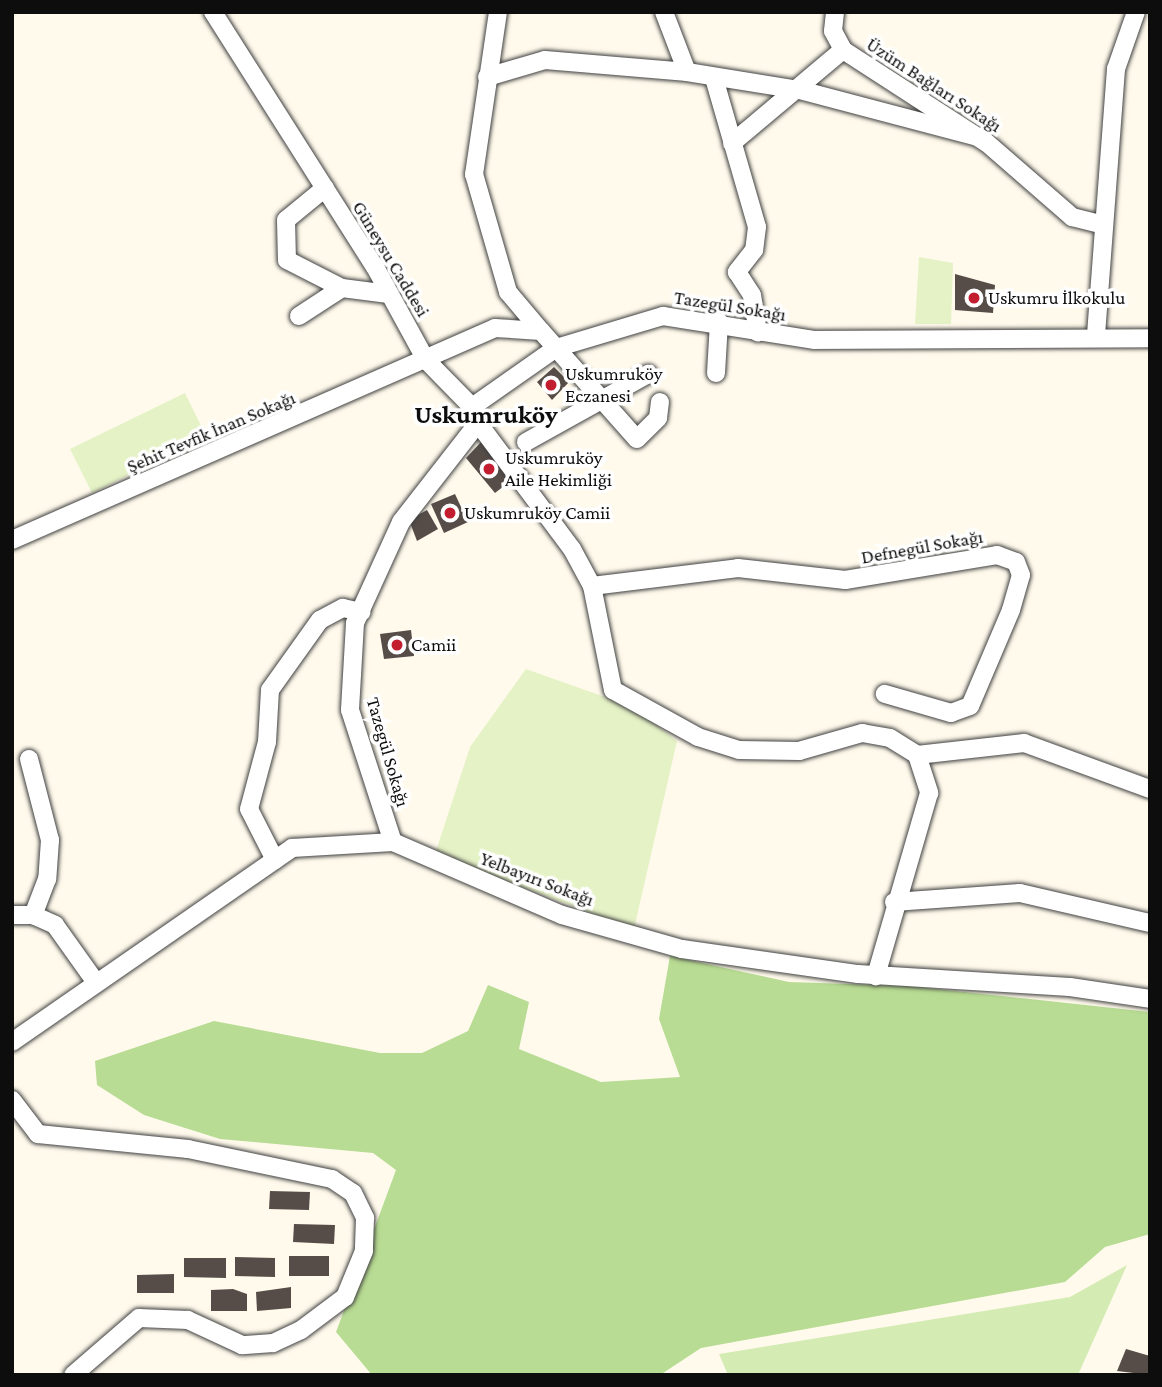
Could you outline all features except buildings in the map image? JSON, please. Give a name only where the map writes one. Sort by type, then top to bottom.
[{"type":"street","name":"Güneysu Caddesi","points":[[213,12],[325,188],[426,359],[475,415],[572,549],[592,586],[613,690],[698,737],[739,750],[779,752],[876,734],[916,755]]},
{"type":"street","points":[[498,12],[474,174],[481,211],[508,292],[637,439],[658,418],[660,402]]},
{"type":"street","points":[[664,12],[687,72]]},
{"type":"street","name":"Üzüm Bağları Sokağı","points":[[835,12],[833,31],[843,50],[978,137],[1072,218],[1101,224]]},
{"type":"street","points":[[1096,335],[1101,224],[1116,69],[1136,12]]},
{"type":"street","points":[[732,143],[800,90],[843,50]]},
{"type":"street","points":[[487,77],[545,60],[687,72],[800,90],[978,137]]},
{"type":"street","points":[[714,78],[757,237],[737,272],[752,295],[758,333]]},
{"type":"street","points":[[325,188],[286,220],[284,247],[296,268],[342,288],[389,294]]},
{"type":"street","points":[[299,317],[342,288]]},
{"type":"street","name":"Tazegül Sokağı","points":[[393,842],[350,710],[349,660],[362,612],[401,522],[475,415],[556,348],[663,316],[719,322],[758,333],[815,340],[1096,335],[1150,338]]},
{"type":"street","points":[[716,373],[719,322]]},
{"type":"street","name":"Şehit Tevfik İnan Sokağı","points":[[12,540],[495,328],[541,331]]},
{"type":"street","points":[[526,442],[648,374]]},
{"type":"street","name":"Defnegül Sokağı","points":[[592,586],[738,568],[845,580],[997,555],[1016,562],[1021,575],[1011,610],[970,706],[951,713],[885,694]]},
{"type":"street","points":[[275,860],[249,809],[267,742],[270,690],[320,620],[343,608],[362,612]]},
{"type":"street","points":[[876,976],[894,902],[929,793],[916,755],[1024,743],[1150,789]]},
{"type":"street","points":[[29,759],[50,840],[47,879],[33,915]]},
{"type":"street","name":"Yelbayırı Sokağı","points":[[12,1042],[95,981],[292,848],[393,842],[562,915],[682,949],[876,976],[1070,987],[1150,999]]},
{"type":"street","points":[[894,902],[1020,893],[1150,923]]},
{"type":"street","points":[[12,915],[33,915],[55,925],[95,981]]},
{"type":"street","points":[[12,1100],[38,1133],[187,1149],[332,1179],[353,1193],[365,1218],[364,1251],[345,1297],[301,1330],[273,1343],[242,1345],[188,1320],[139,1318],[73,1375]]},
{"type":"green space","points":[[919,257],[953,263],[951,324],[915,324]]},
{"type":"green space","points":[[185,393],[206,436],[92,493],[70,449]]},
{"type":"green space","points":[[526,669],[633,707],[677,741],[634,929],[435,854],[470,747]]},
{"type":"green space","points":[[670,956],[789,982],[908,986],[1150,1012],[1150,1234],[1105,1247],[1065,1282],[701,1348],[660,1375],[372,1375],[336,1332],[396,1170],[373,1153],[220,1139],[144,1115],[97,1085],[95,1061],[214,1021],[380,1053],[422,1053],[468,1031],[488,985],[529,1002],[519,1049],[601,1082],[680,1077],[659,1019]]},
{"type":"green space","points":[[1127,1265],[1078,1375],[728,1375],[719,1354],[1070,1297]]},
{"type":"place","name":"Uskumru İlkokulu","points":[[974,298]]},
{"type":"place","name":"Uskumruköy Eczanesi","points":[[551,385]]},
{"type":"place","name":"Uskumruköy Aile Hekimliği","points":[[489,469]]},
{"type":"place","name":"Uskumruköy Camii","points":[[450,513]]},
{"type":"place","name":"Camii","points":[[397,645]]},
{"type":"district","name":"Uskumruköy","points":[[486,415]]}]
